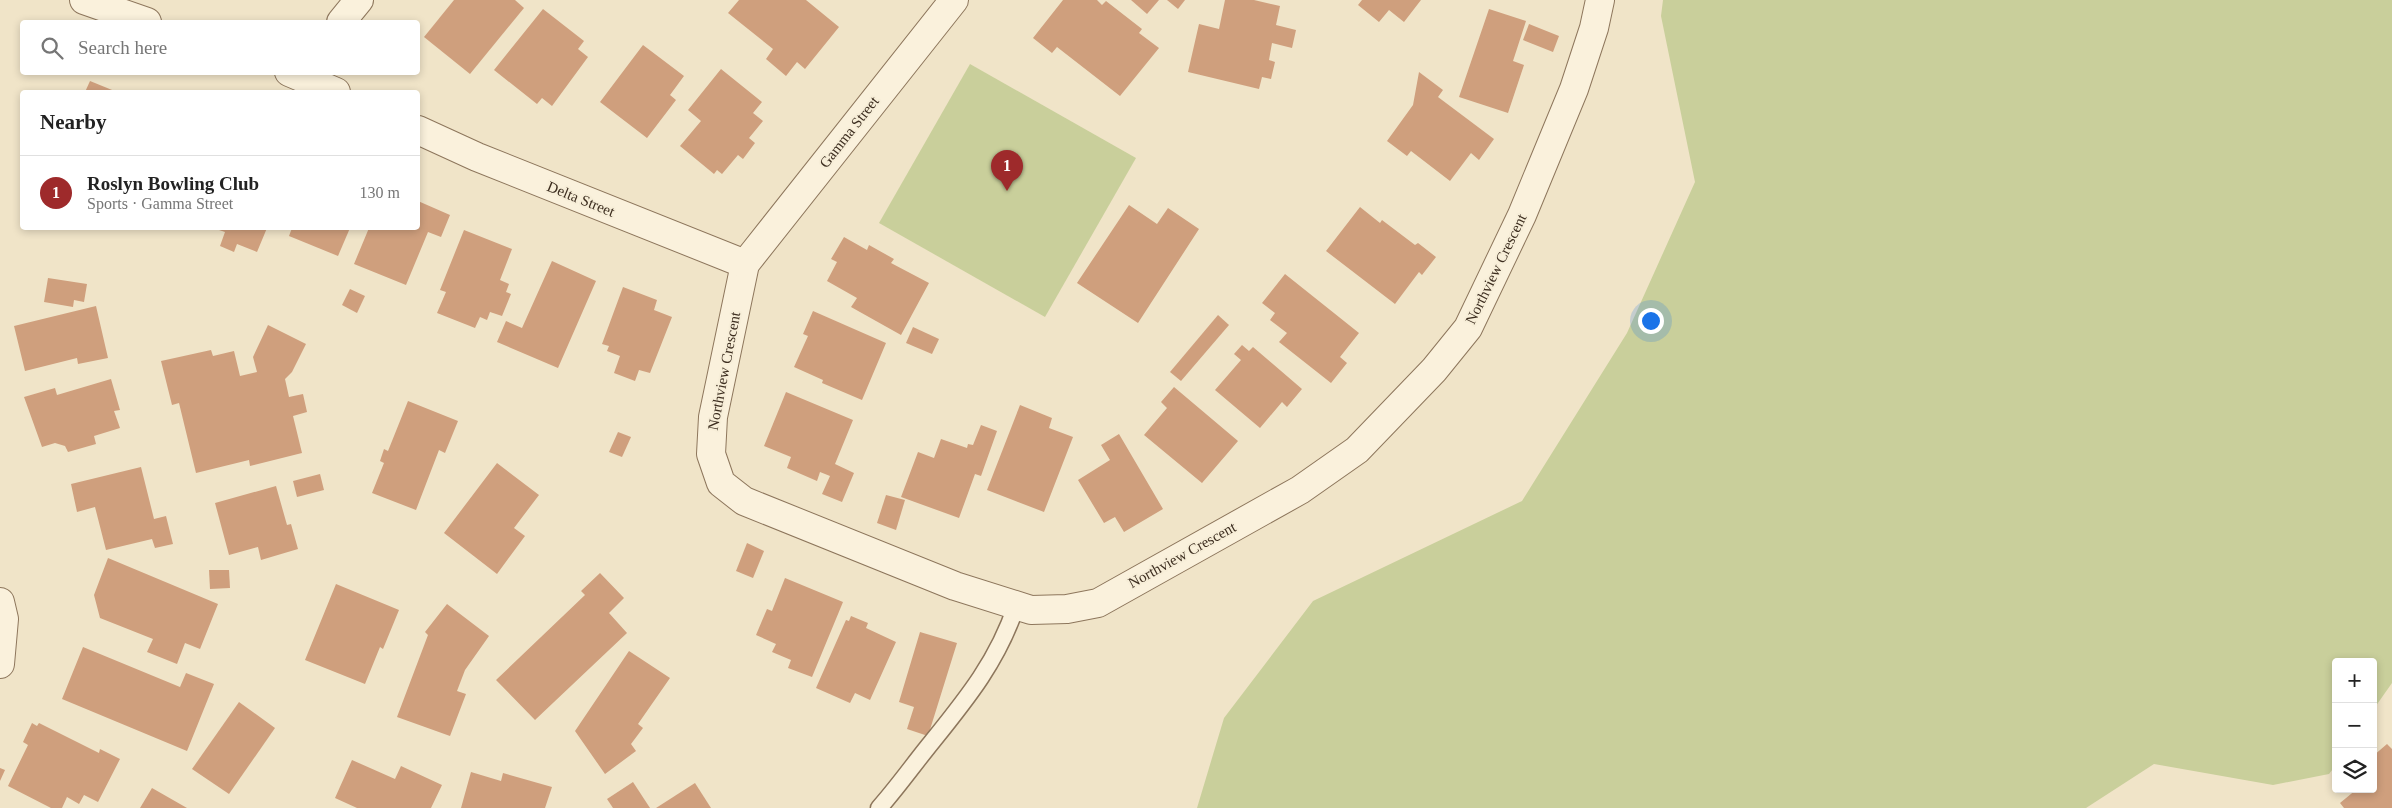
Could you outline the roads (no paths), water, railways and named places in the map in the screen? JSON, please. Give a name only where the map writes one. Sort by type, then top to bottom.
[{"type":"street","points":[[84,0],[141,20]]},
{"type":"street","points":[[343,20],[359,0]]},
{"type":"street","name":"Gamma Street","points":[[745,264],[954,0]]},
{"type":"street","name":"Northview Crescent","points":[[745,264],[713,417],[711,454],[721,484],[744,501],[955,586],[1016,606],[1031,610],[1058,609],[1098,602],[1300,490],[1357,450],[1434,370],[1472,320],[1505,254],[1549,153],[1594,28],[1600,0]]},
{"type":"street","points":[[302,75],[332,90]]},
{"type":"street","name":"Delta Street","points":[[420,131],[477,157],[745,264]]},
{"type":"street","points":[[0,602],[4,618],[0,664]]},
{"type":"lane","points":[[879,808],[950,720],[991,664],[1007,634],[1016,606]]},
{"type":"place","name":"Roslyn Bowling Club","points":[[1007,191]]}]
